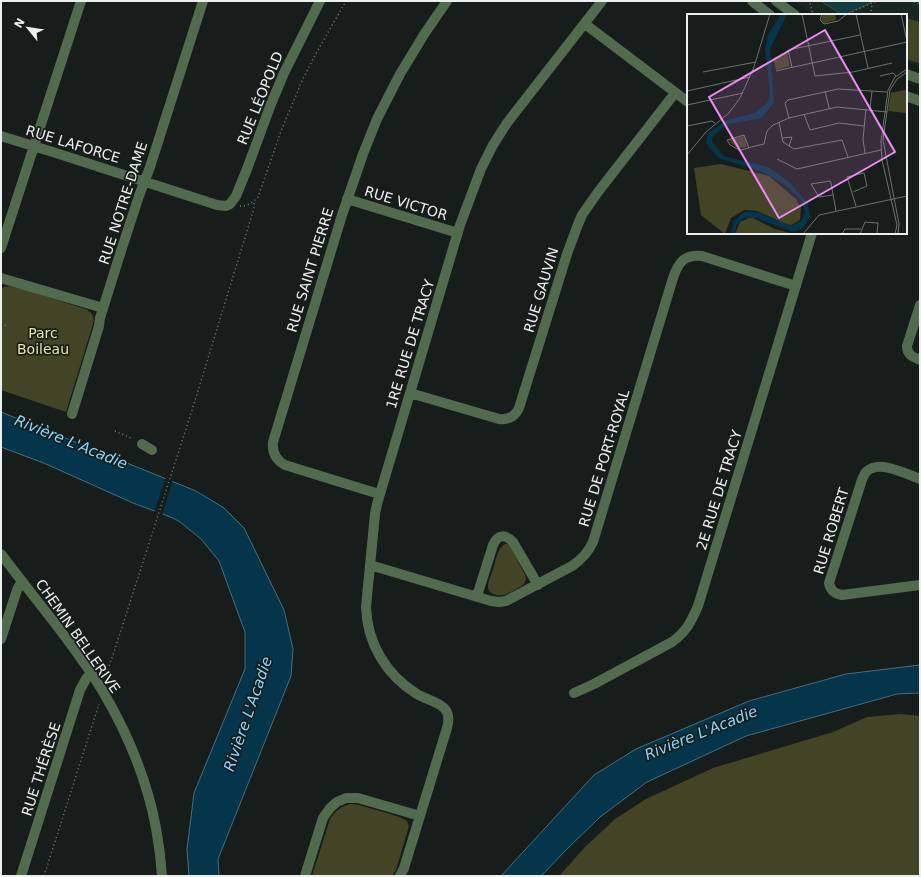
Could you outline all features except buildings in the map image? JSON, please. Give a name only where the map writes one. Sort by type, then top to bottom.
[{"type":"street","points":[[1,248],[81,1]]},
{"type":"street","name":"RUE NOTRE-DAME","points":[[72,414],[97,334],[103,308],[202,1]]},
{"type":"street","name":"RUE LÉOPOLD","points":[[228,206],[236,196],[284,73],[320,1]]},
{"type":"street","name":"RUE SAINT PIERRE","points":[[379,494],[285,465],[277,458],[273,449],[273,438],[347,200],[365,149],[380,112],[404,67],[447,1]]},
{"type":"street","points":[[752,1],[769,14]]},
{"type":"street","points":[[771,14],[777,2],[794,14]]},
{"type":"street","name":"1RE RUE DE TRACY","points":[[420,816],[449,719],[447,712],[442,707],[417,694],[402,683],[388,669],[375,648],[366,614],[374,514],[458,233],[481,169],[493,145],[507,123],[585,24],[596,3]]},
{"type":"street","points":[[585,24],[687,101]]},
{"type":"street","points":[[907,74],[920,79]]},
{"type":"street","name":"RUE GAUVIN","points":[[410,393],[498,419],[508,419],[516,413],[519,408],[567,254],[582,215],[598,192],[675,93]]},
{"type":"street","points":[[907,96],[920,101]]},
{"type":"street","name":"RUE LAFORCE","points":[[1,136],[217,204],[228,206]]},
{"type":"street","name":"RUE VICTOR","points":[[347,200],[458,233]]},
{"type":"street","name":"2E RUE DE TRACY","points":[[574,693],[594,684],[672,642],[682,634],[692,620],[698,606],[812,234]]},
{"type":"street","name":"RUE DE PORT-ROYAL","points":[[370,565],[495,602],[502,602],[563,571],[577,562],[585,555],[590,547],[673,278],[681,262],[692,256],[702,256],[796,286]]},
{"type":"street","points":[[1,278],[103,308]]},
{"type":"street","points":[[920,305],[908,339],[907,349],[912,356],[920,360]]},
{"type":"street","points":[[142,444],[152,450]]},
{"type":"street","name":"RUE ROBERT","points":[[920,479],[883,467],[873,467],[866,472],[860,486],[829,583],[833,592],[842,595],[920,586]]},
{"type":"street","points":[[477,596],[494,541],[499,537],[508,537],[513,542],[538,584]]},
{"type":"street","name":"CHEMIN BELLERIVE","points":[[1,554],[60,630],[91,673],[120,724],[132,750],[145,786],[156,829],[162,876]]},
{"type":"street","points":[[1,639],[17,590],[23,582]]},
{"type":"street","name":"RUE THÉRÈSE","points":[[21,876],[80,690],[91,673]]},
{"type":"street","points":[[305,876],[323,818],[330,808],[337,802],[346,798],[358,798],[420,816],[404,868],[400,876]]},
{"type":"path","points":[[239,206],[248,205],[254,201],[259,194],[281,131],[305,75],[346,1]]},
{"type":"path","points":[[807,1],[810,3],[813,14]]},
{"type":"path","points":[[847,14],[879,1]]},
{"type":"path","points":[[910,1],[920,4]]},
{"type":"path","points":[[871,14],[872,3]]},
{"type":"path","points":[[104,682],[194,404],[254,208],[254,201]]},
{"type":"path","points":[[1,324],[7,326]]},
{"type":"path","points":[[115,431],[142,444]]},
{"type":"path","points":[[44,876],[100,701]]},
{"type":"shaded area","points":[[794,1],[920,1],[920,67],[907,62],[907,14],[814,14]]},
{"type":"green space","points":[[907,18],[920,22],[920,60],[919,63],[909,60],[907,55]]},
{"type":"green space","name":"Parc Boileau","points":[[9,286],[85,309],[93,315],[93,324],[66,412],[1,390],[1,288]]},
{"type":"green space","points":[[505,544],[510,546],[526,579],[524,584],[513,591],[501,595],[492,594],[488,589],[489,580],[498,552]]},
{"type":"green space","points":[[901,714],[920,716],[920,876],[559,876],[585,847],[615,819],[646,799],[713,768],[833,732],[867,717]]},
{"type":"green space","points":[[352,804],[400,817],[407,821],[409,826],[396,870],[392,876],[312,876],[330,819],[339,809]]},
{"type":"water","name":"Rivière L'Acadie","points":[[1,412],[196,491],[224,508],[244,528],[284,610],[293,649],[291,676],[218,859],[219,876],[189,876],[187,849],[194,793],[245,669],[245,632],[219,561],[201,539],[173,518],[133,503],[46,464],[1,447]]},
{"type":"water","name":"Rivière L'Acadie","points":[[920,665],[920,693],[897,694],[746,736],[647,782],[600,817],[541,876],[501,876],[594,775],[636,749],[749,701],[846,674]]},
{"type":"pier","points":[[166,477],[173,480],[162,516],[154,513]]}]
